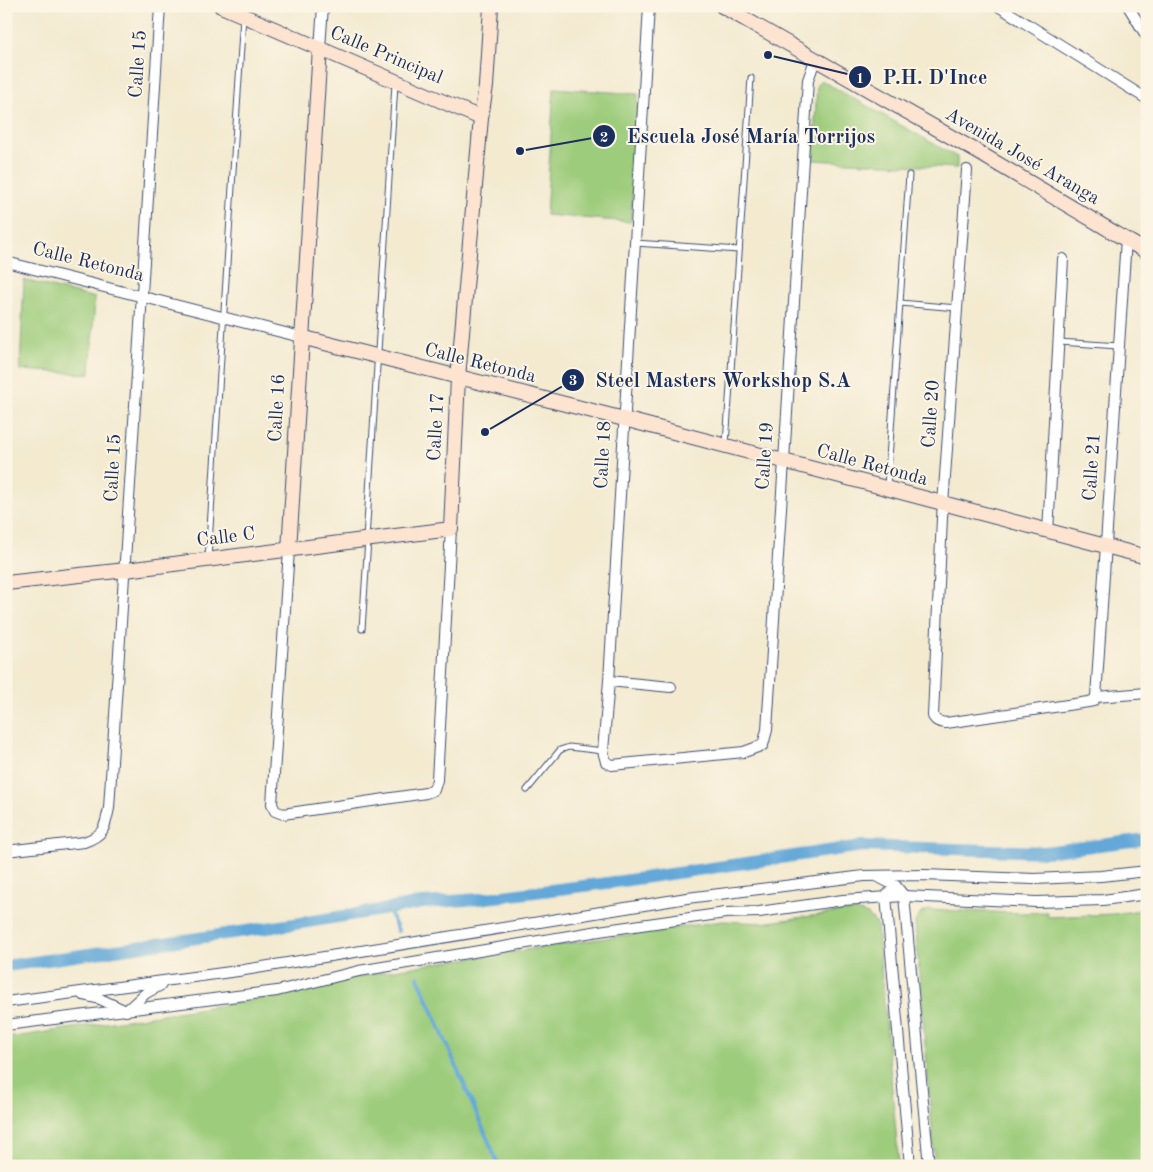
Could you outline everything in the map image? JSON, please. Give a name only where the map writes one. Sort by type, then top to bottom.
[{"type":"street","name":"Calle 15","points":[[6,851],[84,842],[95,838],[106,826],[109,808],[126,570],[140,296],[160,6]]},
{"type":"street","name":"Calle Principal","points":[[222,6],[481,118]]},
{"type":"street","name":"Calle 16","points":[[275,811],[272,804],[323,6]]},
{"type":"street","name":"Calle 17","points":[[275,811],[283,814],[426,794],[434,790],[437,780],[458,378],[481,118],[486,86],[491,6]]},
{"type":"street","name":"Calle 18","points":[[603,753],[609,681],[649,6]]},
{"type":"street","name":"Avenida José Aranga","points":[[722,6],[976,151],[1147,252]]},
{"type":"street","points":[[998,6],[1147,99]]},
{"type":"street","points":[[1128,6],[1147,37]]},
{"type":"street","name":"Calle 19","points":[[603,753],[606,762],[612,765],[744,752],[764,745],[767,730],[808,80],[815,60]]},
{"type":"street","name":"Calle 20","points":[[967,170],[943,504],[933,711],[935,720],[946,723],[1088,702],[1096,696]]},
{"type":"street","name":"Calle 21","points":[[1096,696],[1126,239]]},
{"type":"street","points":[[1048,532],[1062,259]]},
{"type":"street","name":"Calle Retonda","points":[[6,262],[624,419],[1147,557]]},
{"type":"street","name":"Calle C","points":[[6,583],[126,570],[451,529]]},
{"type":"street","points":[[609,681],[671,687]]},
{"type":"street","points":[[1096,696],[1147,693]]},
{"type":"street","points":[[6,1002],[169,981],[687,898],[864,876],[924,875],[1034,879],[1101,876],[1147,871]]},
{"type":"street","points":[[886,896],[896,886],[909,878],[924,875]]},
{"type":"street","points":[[864,876],[881,878],[896,886],[904,896],[929,1166]]},
{"type":"street","points":[[6,1025],[277,991],[359,971],[599,931],[843,900],[904,896],[1036,902],[1103,900],[1147,894]]},
{"type":"street","points":[[886,896],[910,1166]]},
{"type":"street","points":[[126,1011],[146,993],[169,981]]},
{"type":"street","points":[[72,993],[100,999],[126,1011]]},
{"type":"lane","points":[[208,559],[244,16]]},
{"type":"lane","points":[[726,446],[750,78]]},
{"type":"lane","points":[[362,629],[395,80]]},
{"type":"lane","points":[[886,489],[909,175]]},
{"type":"lane","points":[[635,243],[739,250]]},
{"type":"lane","points":[[900,303],[957,308]]},
{"type":"lane","points":[[1058,342],[1119,346]]},
{"type":"lane","points":[[527,790],[560,750],[568,747],[603,753]]},
{"type":"green space","points":[[821,80],[957,157],[957,168],[813,160],[817,84]]},
{"type":"green space","points":[[554,88],[638,94],[631,222],[546,215]]},
{"type":"green space","points":[[24,280],[95,298],[90,374],[20,370]]},
{"type":"green space","points":[[1147,909],[1147,1166],[935,1166],[915,922],[921,913],[929,910],[1047,912],[1048,917],[1114,914]]},
{"type":"green space","points":[[854,910],[868,915],[877,925],[899,1166],[6,1166],[6,1037],[255,1000],[314,984],[430,964],[723,921],[762,923]]},
{"type":"waterway","points":[[6,966],[301,923],[423,903],[479,899],[615,882],[862,846],[1045,852],[1147,839]]},
{"type":"waterway","points":[[388,908],[398,931]]},
{"type":"waterway","points":[[418,977],[499,1166]]},
{"type":"place","name":"P.H. D'Ince","points":[[768,55]]},
{"type":"place","name":"Escuela José María Torrijos","points":[[520,151]]},
{"type":"place","name":"Steel Masters Workshop S.A","points":[[485,432]]}]
